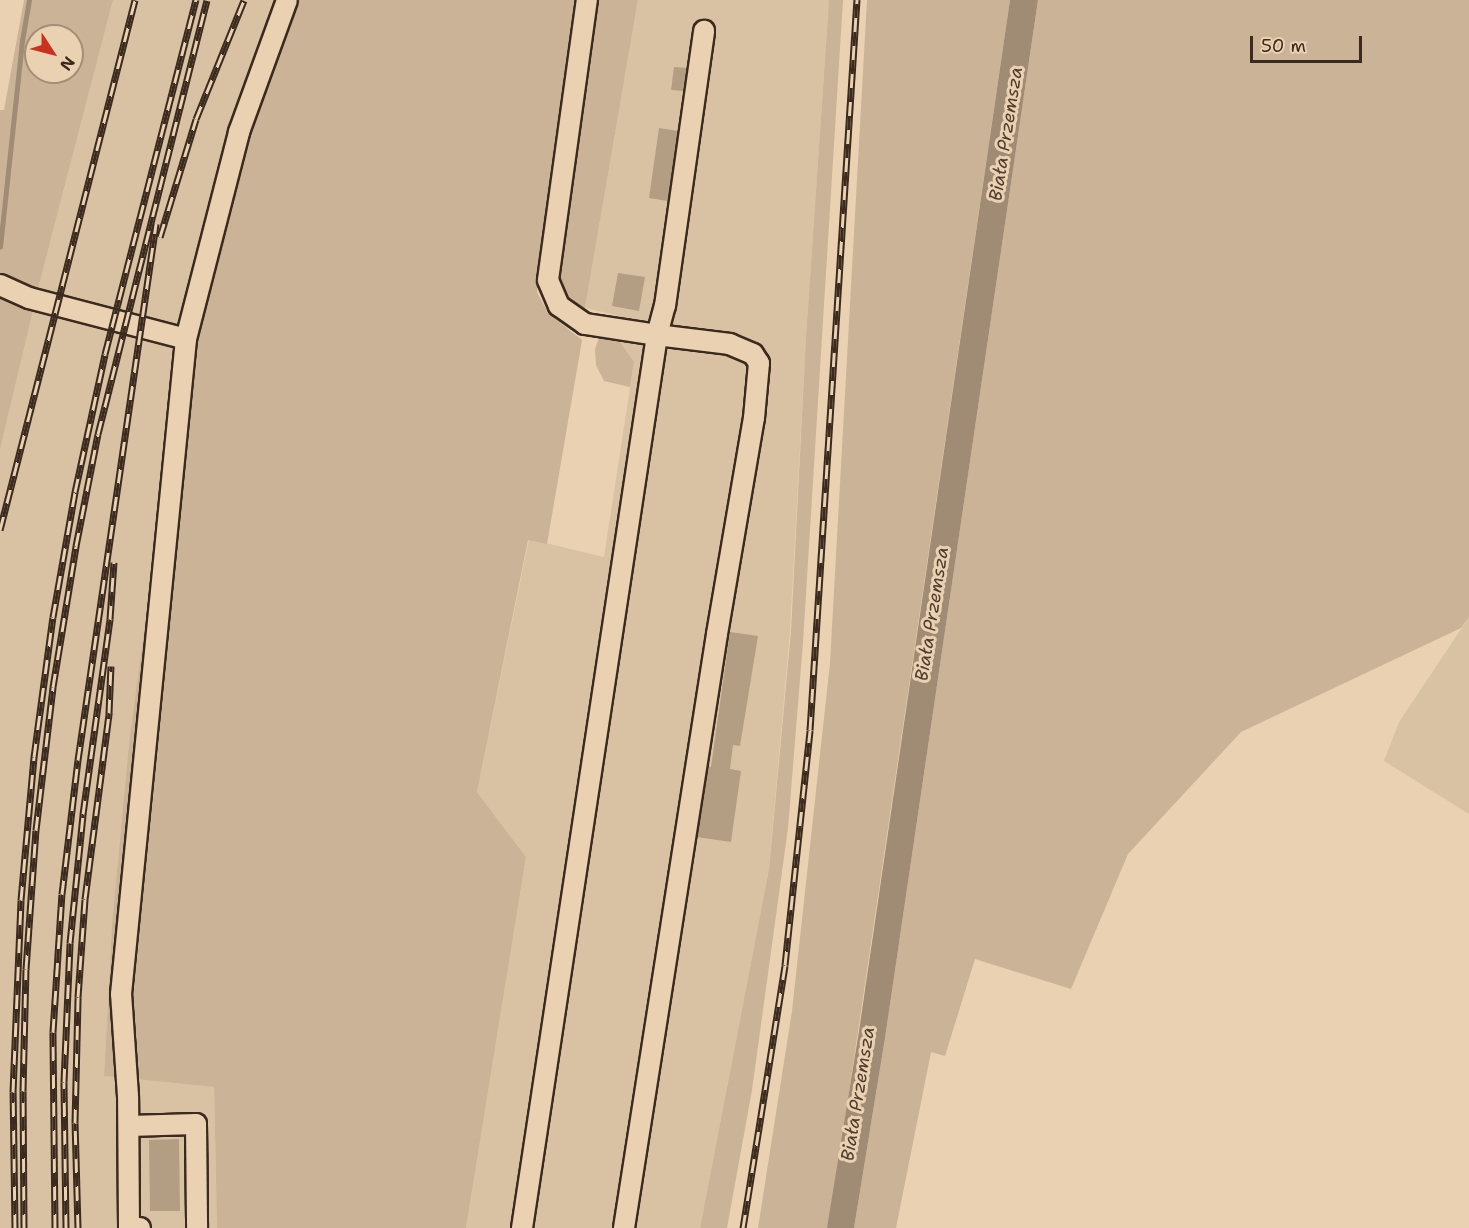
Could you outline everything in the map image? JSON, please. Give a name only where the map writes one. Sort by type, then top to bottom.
[{"type":"street","points":[[140,1228],[129,1228],[129,1126],[121,994],[186,339],[239,132],[287,0]]},
{"type":"street","points":[[587,0],[548,280],[553,297],[559,306],[585,324],[730,344],[753,354],[759,363],[754,417],[717,634],[624,1228]]},
{"type":"street","points":[[522,1228],[657,335],[665,306],[704,31]]},
{"type":"street","points":[[0,285],[29,298],[186,339]]},
{"type":"street","points":[[129,1126],[196,1124],[196,1228]]},
{"type":"shaded area","points":[[24,0],[113,0],[39,285],[0,450],[0,110],[4,110]]},
{"type":"shaded area","points":[[113,0],[276,0],[226,147],[186,304],[169,390],[163,489],[129,743],[112,924],[104,1076],[214,1087],[217,1228],[0,1228],[0,450],[39,285]]},
{"type":"shaded area","points":[[299,0],[577,0],[537,292],[548,313],[582,340],[547,544],[528,540],[477,792],[526,857],[466,1228],[217,1228],[214,1087],[104,1076],[112,924],[129,743],[163,489],[169,390],[191,390],[195,340],[252,129]]},
{"type":"shaded area","points":[[595,0],[638,0],[585,308],[570,305],[557,297],[556,258]]},
{"type":"shaded area","points":[[638,0],[829,0],[806,337],[790,631],[769,869],[700,1228],[466,1228],[526,857],[477,792],[529,539],[604,557],[634,362],[616,336],[620,316],[585,308]]},
{"type":"shaded area","points":[[829,0],[843,0],[803,642],[788,828],[752,1090],[727,1228],[700,1228],[769,869],[791,631],[806,337]]},
{"type":"shaded area","points":[[867,0],[1010,0],[832,1208],[827,1228],[758,1228],[792,1011],[830,663]]},
{"type":"shaded area","points":[[1038,0],[1469,0],[1469,617],[1461,628],[1241,732],[1128,854],[1071,989],[975,959],[945,1056],[931,1052],[896,1228],[854,1228],[885,1038]]},
{"type":"shaded area","points":[[608,333],[616,336],[634,362],[630,387],[604,381],[596,365],[595,349],[599,338]]},
{"type":"shaded area","points":[[1469,617],[1469,814],[1384,761],[1399,722]]},
{"type":"water","name":"Biała Przemsza","points":[[1010,0],[1038,0],[885,1038],[854,1228],[827,1228],[859,1031]]},
{"type":"building","points":[[674,67],[687,68],[683,91],[671,90]]},
{"type":"building","points":[[659,128],[678,131],[668,201],[649,198]]},
{"type":"building","points":[[618,273],[645,277],[639,311],[612,306]]},
{"type":"building","points":[[730,632],[758,636],[740,746],[733,745],[730,769],[741,771],[731,842],[697,837],[708,766],[711,767]]},
{"type":"building","points":[[179,1139],[180,1211],[150,1211],[149,1140]]},
{"type":"waterway","points":[[0,247],[22,41],[29,0]]},
{"type":"railway","points":[[0,530],[135,0]]},
{"type":"railway","points":[[15,1228],[13,1092],[21,900],[34,757],[53,617],[75,492],[105,354],[196,0]]},
{"type":"railway","points":[[24,1228],[23,1091],[26,969],[36,830],[53,687],[76,546],[98,434],[207,0]]},
{"type":"railway","points":[[160,237],[196,119],[244,0]]},
{"type":"railway","points":[[743,1228],[785,965],[810,730],[857,0]]},
{"type":"railway","points":[[55,1228],[53,1032],[62,894],[78,760],[156,224]]},
{"type":"railway","points":[[66,1228],[64,1082],[70,943],[83,814],[110,619],[114,562]]},
{"type":"railway","points":[[78,1228],[75,1123],[78,997],[85,899],[109,713],[111,666]]}]
